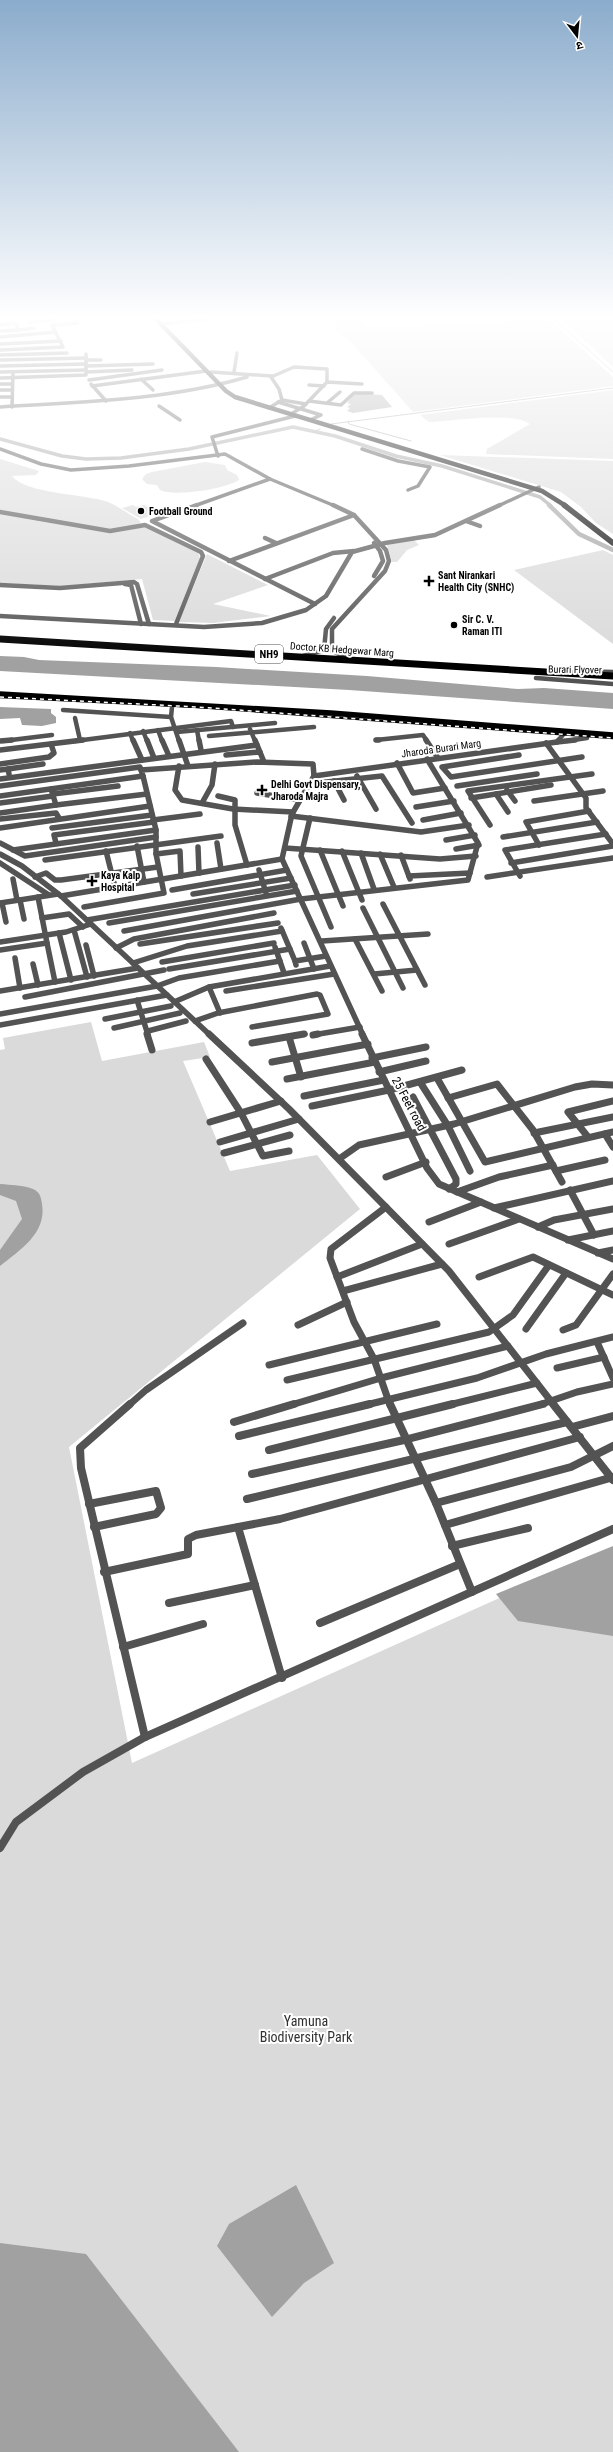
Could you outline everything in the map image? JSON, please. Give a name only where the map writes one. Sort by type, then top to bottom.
[{"type":"highway","name":"Doctor KB Hedgewar Marg","points":[[0,639],[350,659],[537,674]]},
{"type":"highway","name":"Doctor KB Hedgewar Marg","points":[[0,646],[537,674]]},
{"type":"highway","name":"Burari Flyover","points":[[537,674],[613,679]]},
{"type":"highway","name":"Burari Flyover","points":[[582,677],[613,676]]},
{"type":"main road","points":[[353,433],[566,500],[598,529],[613,538]]},
{"type":"main road","points":[[427,456],[439,461],[447,462]]},
{"type":"main road","points":[[533,489],[563,504],[587,525],[613,543]]},
{"type":"main road","points":[[0,694],[315,712],[564,734],[587,738],[613,739]]},
{"type":"main road","points":[[0,698],[172,707],[564,734],[613,735]]},
{"type":"street","points":[[217,453],[212,437],[225,433]]},
{"type":"street","points":[[0,449],[41,464],[71,470],[129,466],[217,453],[228,455],[268,479],[316,499],[351,516],[388,555],[389,561],[385,571],[373,584],[326,629],[325,648]]},
{"type":"street","points":[[362,449],[398,461],[431,467]]},
{"type":"street","points":[[0,454],[35,466],[67,473],[137,467],[217,453]]},
{"type":"street","points":[[408,490],[418,486],[431,467],[439,461]]},
{"type":"street","points":[[268,479],[152,521],[314,604]]},
{"type":"street","points":[[265,579],[333,553],[351,551],[378,544],[444,532],[487,509],[533,489]]},
{"type":"street","points":[[0,512],[110,531],[145,524],[200,552],[203,556],[176,624]]},
{"type":"street","points":[[229,561],[351,516]]},
{"type":"street","points":[[466,520],[480,526]]},
{"type":"street","points":[[265,538],[276,543]]},
{"type":"street","points":[[350,659],[334,653],[331,648],[334,625],[355,600],[383,561],[378,544]]},
{"type":"street","points":[[149,623],[204,627],[248,625],[293,615],[326,596],[338,579],[351,551]]},
{"type":"street","points":[[0,586],[60,588],[134,582],[137,584],[149,623]]},
{"type":"street","points":[[368,583],[373,584]]},
{"type":"street","points":[[0,586],[60,590],[130,584],[140,623]]},
{"type":"street","points":[[0,615],[140,623],[218,625],[254,622],[290,613],[314,604]]},
{"type":"street","points":[[303,656],[325,648],[331,648]]},
{"type":"street","points":[[537,674],[613,672]]},
{"type":"street","points":[[537,674],[613,684]]},
{"type":"street","points":[[172,707],[171,716],[188,766]]},
{"type":"street","points":[[63,710],[171,716]]},
{"type":"street","points":[[75,718],[80,740]]},
{"type":"street","points":[[176,730],[230,721],[233,727]]},
{"type":"street","points":[[0,750],[143,731],[198,730],[274,723]]},
{"type":"street","points":[[249,725],[264,762]]},
{"type":"street","points":[[209,736],[314,727]]},
{"type":"street","points":[[158,730],[169,756]]},
{"type":"street","points":[[198,730],[201,750]]},
{"type":"street","points":[[143,731],[154,758]]},
{"type":"street","points":[[84,907],[163,894],[156,854],[156,830],[140,760],[130,733]]},
{"type":"street","points":[[557,742],[564,734]]},
{"type":"street","points":[[0,741],[52,735]]},
{"type":"street","points":[[376,740],[423,735],[438,758]]},
{"type":"street","name":"Jharoda Burari Marg","points":[[314,776],[427,759],[587,738]]},
{"type":"street","points":[[511,863],[613,845],[585,806],[586,798],[546,743]]},
{"type":"street","points":[[0,764],[49,757],[54,753],[52,744]]},
{"type":"street","points":[[0,779],[185,754],[201,750],[257,745]]},
{"type":"street","points":[[226,755],[260,752]]},
{"type":"street","points":[[480,752],[515,801]]},
{"type":"street","points":[[519,755],[442,767],[450,777],[582,757]]},
{"type":"street","points":[[124,931],[302,899],[374,889],[467,880],[476,856],[478,845],[469,825],[427,759]]},
{"type":"street","points":[[0,786],[141,768],[264,762],[313,764],[314,776],[292,814],[282,860],[115,887],[60,895],[49,895],[1,903],[6,922]]},
{"type":"street","points":[[0,770],[43,764]]},
{"type":"street","points":[[202,803],[212,785],[214,764]]},
{"type":"street","points":[[397,764],[413,792],[445,788]]},
{"type":"street","points":[[179,766],[176,790],[180,798],[202,803],[233,809],[292,814],[310,818],[421,832],[469,825]]},
{"type":"street","points":[[8,769],[10,778]]},
{"type":"street","points":[[354,770],[376,809]]},
{"type":"street","points":[[52,772],[53,792],[56,806]]},
{"type":"street","points":[[457,786],[537,774]]},
{"type":"street","points":[[490,825],[468,791],[592,774]]},
{"type":"street","points":[[0,803],[143,776]]},
{"type":"street","points":[[308,784],[383,776],[412,823]]},
{"type":"street","points":[[334,781],[344,800]]},
{"type":"street","points":[[472,798],[552,785]]},
{"type":"street","points":[[0,796],[118,786]]},
{"type":"street","points":[[534,801],[603,791]]},
{"type":"street","points":[[257,793],[299,800]]},
{"type":"street","points":[[0,812],[147,794]]},
{"type":"street","points":[[496,794],[508,812]]},
{"type":"street","points":[[218,796],[235,800],[233,809],[236,834],[247,865]]},
{"type":"street","points":[[416,807],[454,801]]},
{"type":"street","points":[[51,825],[58,821],[59,818],[150,806]]},
{"type":"street","points":[[539,845],[526,822],[589,811]]},
{"type":"street","points":[[0,819],[56,813],[59,818]]},
{"type":"street","points":[[423,820],[461,813]]},
{"type":"street","points":[[54,835],[180,815],[200,814]]},
{"type":"street","points":[[310,818],[302,849],[302,860],[331,927]]},
{"type":"street","points":[[0,828],[153,819]]},
{"type":"street","points":[[503,837],[597,822]]},
{"type":"street","points":[[51,825],[56,843]]},
{"type":"street","points":[[16,850],[56,843],[156,830]]},
{"type":"street","points":[[519,874],[511,863],[505,850],[606,834]]},
{"type":"street","points":[[0,843],[26,855],[156,840],[221,836]]},
{"type":"street","points":[[446,840],[475,836]]},
{"type":"street","points":[[45,860],[66,859],[106,850],[137,846],[156,840]]},
{"type":"street","points":[[217,843],[221,870]]},
{"type":"street","points":[[456,849],[478,845]]},
{"type":"street","points":[[137,846],[144,882]]},
{"type":"street","points":[[198,847],[199,873]]},
{"type":"street","points":[[285,848],[401,855],[440,859],[476,856]]},
{"type":"street","points":[[63,850],[66,859]]},
{"type":"street","points":[[106,850],[115,887]]},
{"type":"street","points":[[320,850],[343,906]]},
{"type":"street","points":[[156,854],[180,851],[184,876],[191,886],[202,917],[204,934],[224,984]]},
{"type":"street","points":[[342,852],[357,892],[362,900]]},
{"type":"street","points":[[361,853],[374,889]]},
{"type":"street","points":[[0,854],[60,895],[167,995],[172,1004],[195,1022],[281,1101],[442,1264],[612,1478],[445,1525]]},
{"type":"street","points":[[380,854],[394,887]]},
{"type":"street","points":[[401,855],[412,885]]},
{"type":"street","points":[[487,877],[519,874],[613,858]]},
{"type":"street","name":"25 Feet road","points":[[282,860],[322,941],[330,966],[368,1044],[373,1060],[426,1162],[432,1179],[449,1189],[613,1259]]},
{"type":"street","points":[[0,863],[49,895]]},
{"type":"street","points":[[257,864],[267,896],[299,971]]},
{"type":"street","points":[[35,877],[46,873],[60,880],[158,867]]},
{"type":"street","points":[[172,890],[287,870]]},
{"type":"street","points":[[409,876],[470,873]]},
{"type":"street","points":[[0,942],[74,930],[83,927],[89,922],[262,883],[292,878]]},
{"type":"street","points":[[13,879],[24,919]]},
{"type":"street","points":[[194,898],[295,885]]},
{"type":"street","points":[[109,922],[298,891]]},
{"type":"street","points":[[38,897],[55,982]]},
{"type":"street","points":[[383,904],[425,985]]},
{"type":"street","points":[[363,908],[403,988]]},
{"type":"street","points":[[116,948],[133,940],[203,925],[274,913]]},
{"type":"street","points":[[42,918],[69,914],[83,927]]},
{"type":"street","points":[[140,944],[278,923]]},
{"type":"street","points":[[74,930],[87,977]]},
{"type":"street","points":[[0,992],[94,976],[136,966],[152,955],[208,943],[282,932]]},
{"type":"street","points":[[59,933],[71,980]]},
{"type":"street","points":[[270,933],[284,974]]},
{"type":"street","points":[[322,941],[428,934]]},
{"type":"street","points":[[355,939],[382,991]]},
{"type":"street","points":[[0,950],[48,943]]},
{"type":"street","points":[[162,962],[274,943]]},
{"type":"street","points":[[304,943],[314,969]]},
{"type":"street","points":[[86,946],[94,976]]},
{"type":"street","points":[[25,997],[146,975],[167,969],[290,949]]},
{"type":"street","points":[[295,961],[326,956]]},
{"type":"street","points":[[15,958],[20,988]]},
{"type":"street","points":[[0,1014],[157,986],[178,978],[280,961]]},
{"type":"street","points":[[33,964],[38,985]]},
{"type":"street","points":[[105,1019],[142,1012],[172,1004],[194,992],[209,987],[330,966]]},
{"type":"street","points":[[374,974],[417,970]]},
{"type":"street","points":[[226,991],[334,974]]},
{"type":"street","points":[[209,987],[218,1014]]},
{"type":"street","points":[[195,1022],[218,1014],[318,994],[328,1014],[252,1027]]},
{"type":"street","points":[[0,1025],[167,995]]},
{"type":"street","points":[[137,1000],[148,1031],[152,1050]]},
{"type":"street","points":[[114,1028],[180,1013]]},
{"type":"street","points":[[148,1031],[186,1021]]},
{"type":"street","points":[[313,1035],[360,1027]]},
{"type":"street","points":[[252,1043],[305,1034]]},
{"type":"street","points":[[289,1037],[297,1058],[301,1077]]},
{"type":"street","points":[[272,1062],[368,1044]]},
{"type":"street","points":[[287,1079],[426,1047]]},
{"type":"street","points":[[206,1059],[241,1113],[264,1157],[289,1151]]},
{"type":"street","points":[[379,1072],[426,1061]]},
{"type":"street","points":[[312,1106],[389,1090],[462,1070]]},
{"type":"street","points":[[437,1078],[485,1162],[613,1132]]},
{"type":"street","points":[[304,1096],[384,1080]]},
{"type":"street","points":[[420,1082],[448,1126],[470,1171]]},
{"type":"street","points":[[448,1098],[496,1084],[514,1105],[534,1133],[562,1182]]},
{"type":"street","points":[[339,1160],[353,1149],[448,1126],[575,1087],[592,1084],[613,1085]]},
{"type":"street","points":[[413,1097],[432,1130],[457,1180],[449,1189]]},
{"type":"street","points":[[210,1122],[281,1101]]},
{"type":"street","points":[[588,1138],[569,1111],[613,1101]]},
{"type":"street","points":[[534,1133],[613,1117]]},
{"type":"street","points":[[220,1142],[299,1119]]},
{"type":"street","points":[[224,1153],[290,1134]]},
{"type":"street","points":[[605,1134],[613,1147]]},
{"type":"street","points":[[457,1192],[499,1177],[605,1160]]},
{"type":"street","points":[[386,1177],[426,1162]]},
{"type":"street","points":[[494,1208],[613,1181]]},
{"type":"street","points":[[570,1190],[594,1235]]},
{"type":"street","points":[[429,1222],[481,1202]]},
{"type":"street","points":[[386,1207],[331,1249],[330,1258],[354,1322],[374,1359],[395,1419],[404,1440],[436,1502],[441,1520],[445,1525],[452,1546],[472,1592]]},
{"type":"street","points":[[538,1227],[554,1220],[613,1208]]},
{"type":"street","points":[[449,1244],[519,1219]]},
{"type":"street","points":[[568,1240],[613,1231]]},
{"type":"street","points":[[337,1278],[422,1244]]},
{"type":"street","points":[[598,1253],[613,1250]]},
{"type":"street","points":[[479,1277],[532,1257],[613,1295]]},
{"type":"street","points":[[343,1291],[442,1264]]},
{"type":"street","points":[[287,1380],[483,1335],[512,1316],[549,1265]]},
{"type":"street","points":[[526,1329],[566,1273]]},
{"type":"street","points":[[563,1330],[576,1325],[613,1274]]},
{"type":"street","points":[[298,1325],[347,1302]]},
{"type":"street","points":[[145,1737],[104,1572],[89,1504],[80,1456],[82,1445],[146,1390],[243,1323]]},
{"type":"street","points":[[269,1365],[437,1324]]},
{"type":"street","points":[[239,1436],[477,1378],[544,1354],[597,1342],[613,1336]]},
{"type":"street","points":[[597,1342],[612,1373]]},
{"type":"street","points":[[234,1422],[381,1378],[508,1346]]},
{"type":"street","points":[[557,1368],[604,1357]]},
{"type":"street","points":[[269,1450],[537,1383]]},
{"type":"street","points":[[252,1474],[404,1440],[551,1402],[576,1392],[613,1384]]},
{"type":"street","points":[[247,1498],[570,1424],[599,1420],[613,1416]]},
{"type":"street","points":[[104,1572],[188,1554],[187,1541],[190,1537],[280,1519],[580,1437]]},
{"type":"street","points":[[436,1502],[572,1467],[613,1446]]},
{"type":"street","points":[[89,1504],[153,1491],[157,1493],[161,1508],[159,1513],[156,1514],[94,1527]]},
{"type":"street","points":[[238,1527],[282,1678]]},
{"type":"street","points":[[452,1546],[528,1528]]},
{"type":"street","points":[[0,1848],[16,1822],[83,1772],[145,1737],[282,1678],[613,1529]]},
{"type":"street","points":[[320,1624],[460,1564]]},
{"type":"street","points":[[169,1603],[255,1585]]},
{"type":"street","points":[[123,1647],[203,1624]]},
{"type":"green space","points":[[514,433],[613,433],[613,459],[486,454],[487,449]]},
{"type":"green space","points":[[440,455],[613,461],[613,534],[596,523],[581,507],[561,492]]},
{"type":"green space","points":[[0,459],[39,471],[36,475],[12,476],[19,482],[30,487],[108,502],[138,519],[141,523],[116,530],[0,511]]},
{"type":"green space","points":[[205,462],[225,465],[227,470],[237,475],[239,480],[212,489],[177,493],[160,490],[157,485],[147,484],[142,479],[146,474],[152,472]]},
{"type":"green space","name":"Football Ground","points":[[133,505],[136,507],[144,505],[159,513],[141,519],[122,508]]},
{"type":"green space","points":[[0,513],[108,532],[142,525],[198,553],[200,558],[175,621],[153,620],[142,579],[61,586],[0,583]]},
{"type":"green space","points":[[414,540],[419,545],[407,550],[397,562],[392,562],[387,545]]},
{"type":"green space","points":[[603,550],[613,555],[613,644],[514,570]]},
{"type":"green space","points":[[207,554],[268,585],[213,604],[271,616],[213,623],[179,622]]},
{"type":"green space","name":"Yamuna Biodiversity Park","points":[[91,1022],[102,1061],[204,1042],[210,1057],[183,1061],[230,1171],[317,1155],[360,1209],[69,1447],[132,1763],[613,1547],[613,2452],[0,2452],[0,1050],[5,1049],[3,1038]]},
{"type":"shaded area","points":[[0,656],[24,657],[39,660],[216,667],[367,676],[518,689],[544,688],[613,693],[613,709],[349,690],[0,671]]},
{"type":"shaded area","points":[[0,707],[51,709],[51,713],[56,717],[56,723],[42,726],[22,725],[20,718],[0,719]]},
{"type":"shaded area","points":[[0,1184],[22,1186],[35,1190],[41,1197],[42,1214],[40,1224],[30,1240],[16,1254],[0,1266],[0,1250],[22,1219],[16,1201],[0,1195]]},
{"type":"shaded area","points":[[613,1546],[613,1636],[518,1621],[496,1594]]},
{"type":"shaded area","points":[[296,2185],[334,2263],[304,2283],[272,2317],[217,2246],[229,2224]]},
{"type":"shaded area","points":[[0,2243],[86,2254],[239,2452],[0,2452]]},
{"type":"waterway","points":[[0,439],[62,456],[86,459],[121,458],[189,449],[263,433]]},
{"type":"waterway","points":[[323,433],[396,456],[442,466],[540,497],[551,506]]},
{"type":"waterway","points":[[383,433],[411,441]]},
{"type":"waterway","points":[[549,505],[579,534],[613,550]]},
{"type":"railway","points":[[0,697],[198,707],[613,738]]},
{"type":"place","name":"Football Ground","points":[[141,511]]},
{"type":"place","name":"Sant Nirankari Health City (SNHC)","points":[[429,581]]},
{"type":"place","name":"Sir C. V. Raman ITI","points":[[454,625]]},
{"type":"place","name":"Delhi Govt Dispensary, Jharoda Majra","points":[[262,790]]},
{"type":"place","name":"Kaya Kalp Hospital","points":[[92,881]]}]
